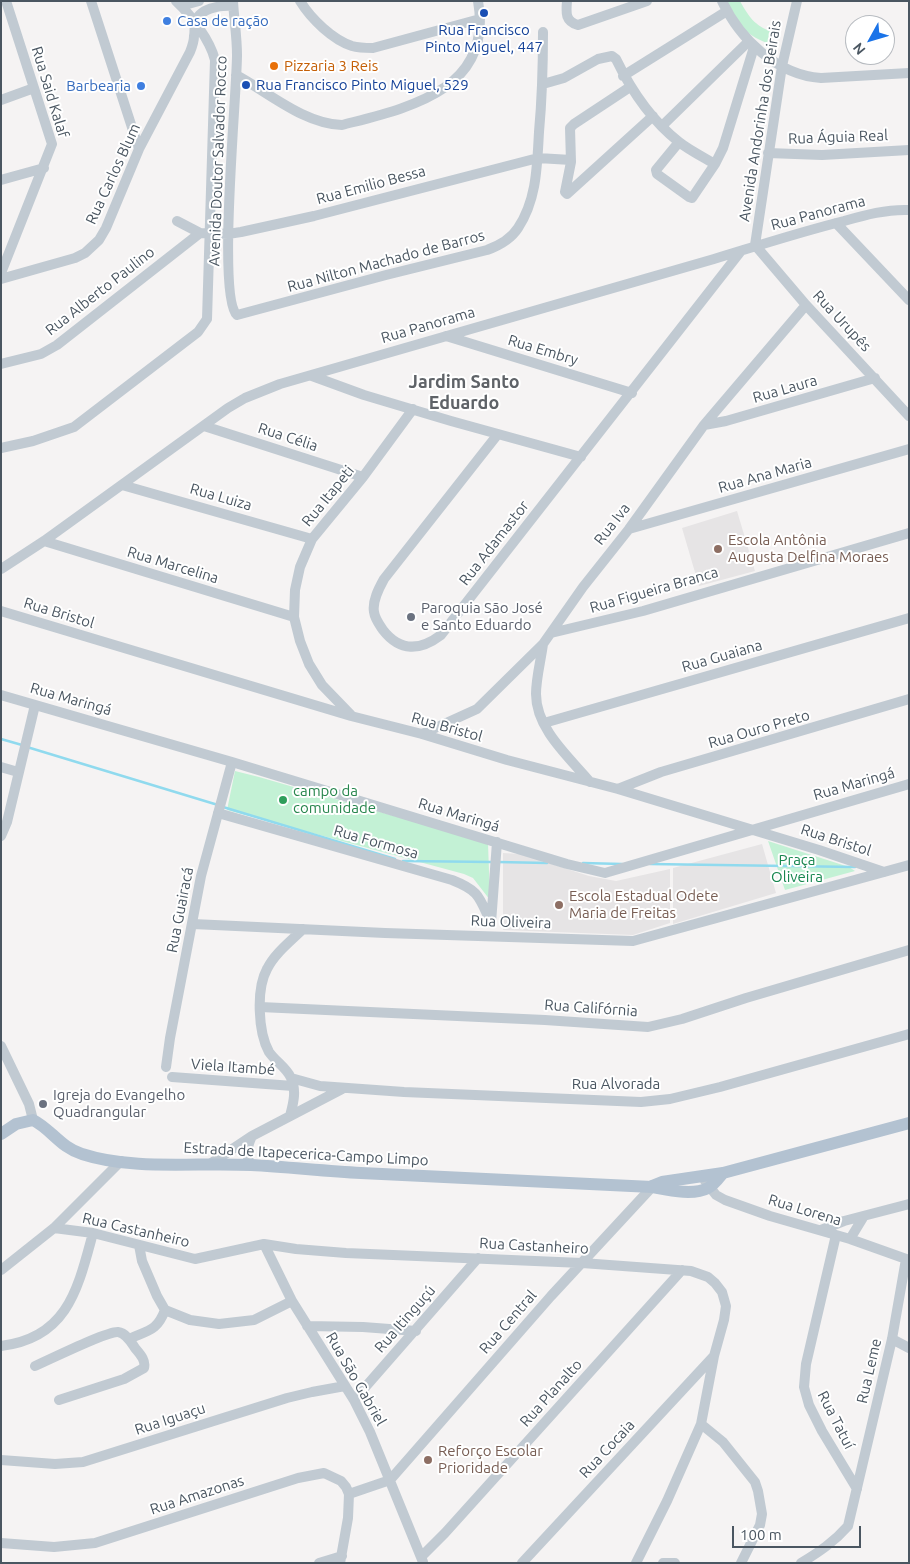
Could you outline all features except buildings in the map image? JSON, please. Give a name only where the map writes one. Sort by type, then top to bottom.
[{"type":"main road","points":[[1,1134],[16,1124],[33,1120]]},
{"type":"main road","name":"Estrada de Itapecerica-Campo Limpo","points":[[33,1120],[40,1123],[65,1147],[80,1154],[121,1161],[165,1164],[250,1165],[361,1173],[652,1187],[688,1192],[708,1188],[723,1174]]},
{"type":"main road","name":"Estrada de Itapecerica-Campo Limpo","points":[[652,1187],[662,1182],[723,1174],[909,1122]]},
{"type":"street","name":"Rua Said Kalaf","points":[[1,273],[50,153],[52,140],[6,1]]},
{"type":"street","points":[[91,1],[140,150]]},
{"type":"street","name":"Avenida Doutor Salvador Rocco","points":[[178,4],[199,1]]},
{"type":"street","points":[[300,1],[305,9],[342,42],[360,48],[373,48],[480,19]]},
{"type":"street","points":[[236,75],[308,118],[325,124],[342,125],[415,104],[433,96],[456,80],[473,56],[480,19],[478,1]]},
{"type":"street","points":[[567,1],[567,16],[570,22],[578,25],[647,1]]},
{"type":"street","points":[[722,1],[727,12],[752,44],[793,73],[807,77],[909,73]]},
{"type":"street","name":"Avenida Andorinha dos Beirais","points":[[755,245],[782,66],[794,3]]},
{"type":"street","name":"Avenida Doutor Salvador Rocco","points":[[1,448],[33,441],[74,427],[198,332],[207,319],[215,60],[210,46],[178,4]]},
{"type":"street","name":"Avenida Doutor Salvador Rocco","points":[[194,24],[197,18],[205,11],[233,4],[237,54],[228,234],[229,295],[233,311],[237,316]]},
{"type":"street","points":[[624,76],[727,12]]},
{"type":"street","name":"Rua Carlos Blum","points":[[1,279],[75,258],[93,246],[106,228],[140,150],[190,52],[194,37],[194,24]]},
{"type":"street","name":"Rua Nilton Machado de Barros","points":[[237,316],[386,275],[487,250],[498,246],[517,230],[529,207],[535,184],[543,84],[543,32]]},
{"type":"street","points":[[662,126],[752,44]]},
{"type":"street","points":[[680,142],[656,172],[661,179],[689,197],[693,197],[715,164],[723,148],[752,44]]},
{"type":"street","points":[[543,84],[564,78],[598,60],[610,56],[616,59],[630,87],[662,126],[680,142],[715,164]]},
{"type":"street","points":[[630,87],[571,126],[571,160],[566,194],[653,116]]},
{"type":"street","points":[[1,100],[34,88]]},
{"type":"street","name":"Rua Águia Real","points":[[768,153],[822,155],[909,150]]},
{"type":"street","name":"Rua Emilio Bessa","points":[[211,233],[228,234],[314,216],[538,158],[571,160]]},
{"type":"street","points":[[1,180],[44,168]]},
{"type":"street","name":"Rua Panorama","points":[[1,569],[44,541],[228,408],[245,398],[280,384],[741,251],[755,245],[874,213],[909,210]]},
{"type":"street","points":[[177,221],[200,233],[211,233]]},
{"type":"street","points":[[836,223],[909,300]]},
{"type":"street","name":"Rua Alberto Paulino","points":[[1,364],[41,354],[57,345],[200,233]]},
{"type":"street","name":"Rua Urupês","points":[[755,245],[806,305],[909,416]]},
{"type":"street","name":"Rua Adamastor","points":[[498,434],[384,579],[375,602],[374,612],[378,622],[395,641],[410,648],[432,642],[441,635],[632,393],[741,251]]},
{"type":"street","name":"Rua Iva","points":[[422,734],[477,710],[543,644],[597,568],[629,529],[704,426],[806,305]]},
{"type":"street","name":"Rua Embry","points":[[446,336],[632,393]]},
{"type":"street","points":[[312,376],[364,395],[581,457]]},
{"type":"street","name":"Rua Laura","points":[[704,426],[875,378]]},
{"type":"street","name":"Rua Itapeti","points":[[352,716],[322,685],[309,664],[300,641],[294,617],[297,582],[300,567],[312,539],[364,477],[413,409]]},
{"type":"street","name":"Rua Célia","points":[[204,426],[364,477]]},
{"type":"street","name":"Rua Ana Maria","points":[[629,529],[909,449]]},
{"type":"street","name":"Rua Luiza","points":[[122,485],[312,539]]},
{"type":"street","name":"Rua Figueira Branca","points":[[552,633],[643,611],[909,533]]},
{"type":"street","name":"Rua Marcelina","points":[[44,541],[294,617]]},
{"type":"street","name":"Rua Bristol","points":[[1,611],[352,716],[618,789],[820,850],[884,872]]},
{"type":"street","name":"Rua Guaiana","points":[[544,723],[909,618]]},
{"type":"street","points":[[543,644],[536,695],[540,714],[555,741],[590,782]]},
{"type":"street","name":"Rua Maringá","points":[[1,696],[232,762],[588,870],[605,872],[909,784]]},
{"type":"street","name":"Rua Ouro Preto","points":[[618,789],[661,772],[909,699]]},
{"type":"street","points":[[1,836],[7,822],[35,705]]},
{"type":"street","name":"Rua Guairacá","points":[[166,1067],[201,876],[232,762]]},
{"type":"street","points":[[1,767],[18,772]]},
{"type":"street","name":"Rua Formosa","points":[[218,813],[452,880],[471,888],[476,893],[491,923]]},
{"type":"street","points":[[489,937],[497,842]]},
{"type":"street","name":"Rua Oliveira","points":[[193,924],[489,937],[633,941],[909,865]]},
{"type":"street","points":[[290,1116],[294,1096],[292,1082],[269,1052],[263,1037],[260,1007],[263,980],[267,970],[274,959],[303,928]]},
{"type":"street","name":"Rua Califórnia","points":[[260,1007],[544,1020],[648,1027],[682,1019],[909,950]]},
{"type":"street","name":"Rua Alvorada","points":[[292,1082],[345,1088],[539,1098],[655,1101],[720,1087],[909,1034]]},
{"type":"street","points":[[1,1046],[29,1104],[33,1120]]},
{"type":"street","name":"Viela Itambé","points":[[172,1077],[292,1082]]},
{"type":"street","name":"Rua Alvorada","points":[[210,1164],[252,1136],[328,1095],[345,1088]]},
{"type":"street","points":[[250,1165],[247,1146],[252,1136]]},
{"type":"street","points":[[1,1270],[54,1228],[121,1161]]},
{"type":"street","name":"Rua Lorena","points":[[701,1176],[708,1188],[725,1200],[770,1216],[850,1239],[908,1260]]},
{"type":"street","name":"Rua Central","points":[[390,1480],[582,1263],[652,1187]]},
{"type":"street","points":[[821,1230],[844,1221],[909,1204]]},
{"type":"street","points":[[850,1239],[864,1216]]},
{"type":"street","name":"Rua Castanheiro","points":[[54,1228],[93,1233],[195,1259],[264,1244],[346,1253],[582,1263],[682,1270],[699,1273],[708,1278],[722,1292],[726,1306],[701,1424],[667,1501],[636,1563]]},
{"type":"street","points":[[1,1346],[14,1345],[37,1336],[52,1326],[62,1315],[72,1300],[79,1283],[93,1233]]},
{"type":"street","name":"Rua Tatuí","points":[[836,1235],[806,1364],[804,1388],[809,1405],[822,1431],[857,1489]]},
{"type":"street","name":"Rua São Gabriel","points":[[264,1244],[292,1301],[354,1400],[370,1432],[422,1560]]},
{"type":"street","points":[[139,1245],[142,1261],[165,1310],[190,1320],[227,1323],[254,1320],[292,1301]]},
{"type":"street","name":"Rua Itinguçú","points":[[354,1400],[478,1258]]},
{"type":"street","name":"Rua Leme","points":[[857,1489],[892,1339],[908,1260]]},
{"type":"street","name":"Rua Planalto","points":[[422,1560],[682,1270]]},
{"type":"street","points":[[130,1339],[156,1327],[165,1310]]},
{"type":"street","points":[[307,1326],[363,1327],[416,1331]]},
{"type":"street","points":[[35,1366],[112,1333],[122,1334],[130,1339],[144,1360],[144,1368],[124,1379],[59,1400]]},
{"type":"street","points":[[892,1339],[909,1348]]},
{"type":"street","name":"Rua Cocaia","points":[[522,1563],[714,1356]]},
{"type":"street","name":"Rua Iguaçu","points":[[1,1460],[55,1464],[83,1462],[287,1398],[345,1386]]},
{"type":"street","points":[[701,1424],[711,1430],[723,1442],[755,1482],[758,1491],[762,1514],[760,1525],[741,1563]]},
{"type":"street","name":"Rua Amazonas","points":[[1,1543],[54,1547],[96,1543],[317,1473],[332,1476],[341,1481],[348,1494]]},
{"type":"street","points":[[319,1563],[341,1560],[348,1518],[348,1494],[390,1480]]},
{"type":"street","points":[[801,1563],[822,1550],[848,1526],[857,1489]]},
{"type":"street","points":[[663,1563],[675,1563]]},
{"type":"shaded area","name":"Escola Antônia Augusta Delfina Moraes","points":[[737,511],[755,571],[699,586],[682,528]]},
{"type":"shaded area","points":[[762,844],[776,893],[673,924],[673,868]]},
{"type":"shaded area","name":"Escola Estadual Odete Maria de Freitas","points":[[503,853],[520,854],[589,876],[616,881],[670,869],[670,923],[633,935],[503,930]]},
{"type":"green space","points":[[727,1],[740,1],[753,20],[772,32],[767,43],[752,36],[742,27]]},
{"type":"green space","points":[[235,771],[488,843],[490,900],[473,878],[464,874],[227,810]]},
{"type":"green space","name":"Praça Oliveira","points":[[768,841],[849,867],[855,871],[785,890]]},
{"type":"waterway","points":[[1,739],[22,745]]},
{"type":"waterway","points":[[27,747],[218,805]]},
{"type":"waterway","points":[[223,807],[395,859]]},
{"type":"waterway","points":[[403,861],[492,862]]},
{"type":"waterway","points":[[498,862],[547,863]]},
{"type":"waterway","points":[[583,863],[622,864]]},
{"type":"waterway","points":[[650,864],[855,867]]},
{"type":"place","name":"Rua Francisco Pinto Miguel, 447","points":[[484,13]]},
{"type":"place","name":"Casa de ração","points":[[167,21]]},
{"type":"place","name":"Pizzaria 3 Reis","points":[[274,66]]},
{"type":"place","name":"Rua Francisco Pinto Miguel, 529","points":[[246,85]]},
{"type":"place","name":"Barbearia","points":[[141,86]]},
{"type":"place","name":"Escola Antônia Augusta Delfina Moraes","points":[[718,549]]},
{"type":"place","name":"Paroquia São José e Santo Eduardo","points":[[411,617]]},
{"type":"place","name":"campo da comunidade","points":[[283,800]]},
{"type":"place","name":"Escola Estadual Odete Maria de Freitas","points":[[559,905]]},
{"type":"place","name":"Igreja do Evangelho Quadrangular","points":[[43,1104]]},
{"type":"place","name":"Reforço Escolar Prioridade","points":[[428,1460]]},
{"type":"district","name":"Jardim Santo Eduardo","points":[[464,392]]}]
